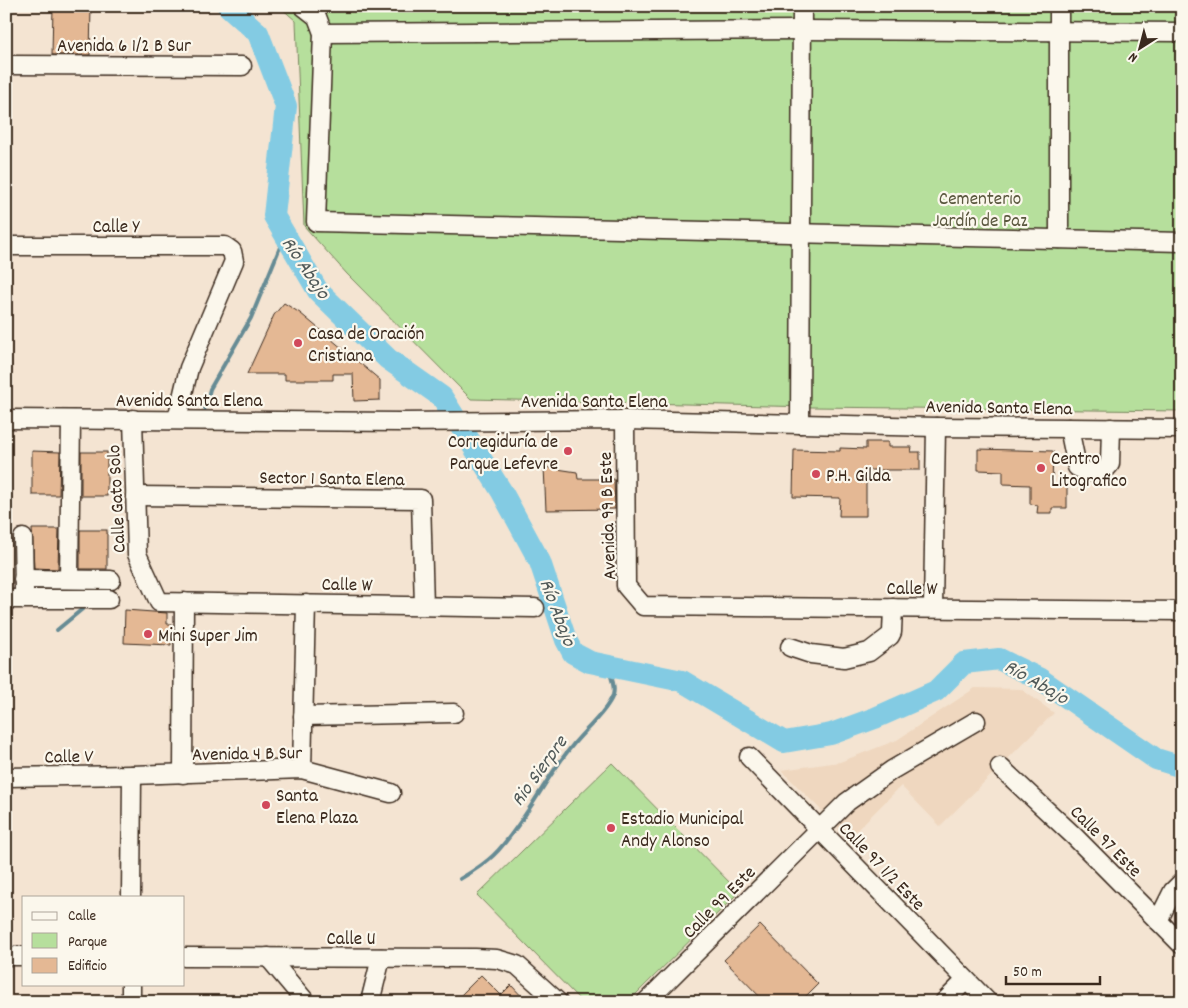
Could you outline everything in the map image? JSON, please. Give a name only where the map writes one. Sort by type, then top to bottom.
[{"type":"street","points":[[303,6],[317,17],[323,33],[316,222],[1182,242]]},
{"type":"street","points":[[800,424],[802,6]]},
{"type":"street","points":[[1059,6],[1059,239]]},
{"type":"street","points":[[323,33],[802,30],[1182,32]]},
{"type":"street","name":"Avenida 6 1/2 B Sur","points":[[6,65],[242,66]]},
{"type":"street","name":"Calle Y","points":[[6,246],[225,246],[232,251],[234,261],[190,368],[177,420]]},
{"type":"street","name":"Avenida Santa Elena","points":[[6,419],[400,422],[625,420],[936,427],[1182,429]]},
{"type":"street","points":[[69,579],[72,420]]},
{"type":"street","name":"Calle Gato Solo","points":[[133,420],[137,554],[159,602]]},
{"type":"street","name":"Avenida 99 B Este","points":[[625,420],[626,586],[643,606]]},
{"type":"street","points":[[933,608],[936,427]]},
{"type":"street","points":[[1069,428],[1077,467],[1088,472],[1104,472],[1110,464],[1111,428]]},
{"type":"street","name":"Sector 1 Santa Elena","points":[[134,496],[421,499],[424,606]]},
{"type":"street","points":[[23,538],[23,579],[15,599],[109,599]]},
{"type":"street","points":[[23,579],[111,580]]},
{"type":"street","name":"Calle W","points":[[159,602],[535,608]]},
{"type":"street","points":[[184,602],[184,774]]},
{"type":"street","points":[[302,769],[306,604]]},
{"type":"street","name":"Calle W","points":[[643,606],[1182,611]]},
{"type":"street","points":[[790,647],[811,654],[844,658],[869,652],[890,636],[892,632],[893,608]]},
{"type":"street","points":[[303,716],[454,713]]},
{"type":"street","name":"Calle 99 Este","points":[[646,1002],[847,802],[892,770],[976,721]]},
{"type":"street","name":"Calle 97 1/2 Este","points":[[749,757],[988,1002]]},
{"type":"street","name":"Calle 97 Este","points":[[1000,767],[1074,836],[1182,945]]},
{"type":"street","name":"Avenida 4 B Sur","points":[[132,776],[302,769],[391,793]]},
{"type":"street","points":[[131,896],[132,776]]},
{"type":"street","name":"Calle V","points":[[6,777],[132,776]]},
{"type":"street","points":[[1158,921],[1173,891],[1182,882]]},
{"type":"street","points":[[6,956],[22,956]]},
{"type":"street","name":"Calle U","points":[[185,957],[497,959],[518,965],[558,1002]]},
{"type":"street","points":[[268,957],[306,1002]]},
{"type":"street","points":[[370,1002],[381,958]]},
{"type":"street","points":[[944,1002],[966,980]]},
{"type":"street","points":[[131,986],[131,1002]]},
{"type":"shaded area","points":[[975,688],[1021,689],[1054,713],[940,826],[901,786],[849,838],[781,770],[840,762],[897,740]]},
{"type":"green space","name":"Cementerio Jardín de Paz","points":[[279,6],[1182,6],[1182,411],[812,407],[471,399],[347,274],[304,226],[296,21]]},
{"type":"green space","name":"Estadio Municipal Andy Alonso","points":[[612,763],[739,892],[628,1002],[582,1002],[477,895]]},
{"type":"building","points":[[53,6],[91,6],[90,55],[52,55]]},
{"type":"building","name":"Casa de Oración Cristiana","points":[[284,303],[300,313],[380,380],[380,400],[354,401],[353,374],[333,374],[333,380],[285,380],[285,374],[247,374],[274,315]]},
{"type":"building","points":[[866,442],[888,442],[888,447],[912,447],[911,452],[920,452],[920,470],[866,470],[866,516],[839,516],[840,498],[793,497],[794,450],[840,451],[840,448],[866,449]]},
{"type":"building","points":[[978,449],[1053,451],[1052,486],[1067,486],[1067,508],[1052,508],[1052,513],[1037,513],[1038,505],[1030,504],[1030,485],[1003,484],[1003,471],[978,470]]},
{"type":"building","points":[[32,451],[60,452],[59,495],[32,495]]},
{"type":"building","points":[[81,452],[107,452],[107,496],[81,496]]},
{"type":"building","points":[[544,467],[577,472],[578,479],[614,479],[615,509],[546,510]]},
{"type":"building","points":[[32,529],[59,529],[58,569],[34,568]]},
{"type":"building","points":[[80,530],[107,530],[107,569],[80,569]]},
{"type":"building","name":"Mini Super Jim","points":[[125,610],[167,613],[167,624],[172,624],[171,645],[124,643]]},
{"type":"building","points":[[760,925],[818,984],[800,1002],[765,1002],[724,960]]},
{"type":"building","points":[[481,975],[501,995],[511,985],[527,1002],[454,1002]]},
{"type":"waterway","name":"Río Abajo","points":[[228,6],[258,33],[286,106],[274,216],[318,291],[388,359],[442,397],[502,492],[540,562],[566,640],[573,653],[590,662],[682,681],[784,742],[831,734],[875,718],[936,691],[964,663],[999,659],[1040,679],[1156,759],[1182,767]]},
{"type":"waterway","points":[[205,408],[210,389],[251,318],[285,235]]},
{"type":"waterway","points":[[57,630],[86,606]]},
{"type":"waterway","name":"Rio Sierpre","points":[[460,879],[498,851],[521,822],[563,758],[606,708],[614,691],[607,665]]},
{"type":"waterway","name":"Rio Sierpre","points":[[361,1002],[369,973]]},
{"type":"place","name":"Casa de Oración Cristiana","points":[[298,343]]},
{"type":"place","name":"Corregiduría de Parque Lefevre","points":[[568,451]]},
{"type":"place","name":"Centro Litografico","points":[[1041,468]]},
{"type":"place","name":"P.H. Gilda","points":[[816,474]]},
{"type":"place","name":"Mini Super Jim","points":[[148,634]]},
{"type":"place","name":"Santa Elena Plaza","points":[[266,805]]},
{"type":"place","name":"Estadio Municipal Andy Alonso","points":[[611,828]]}]
